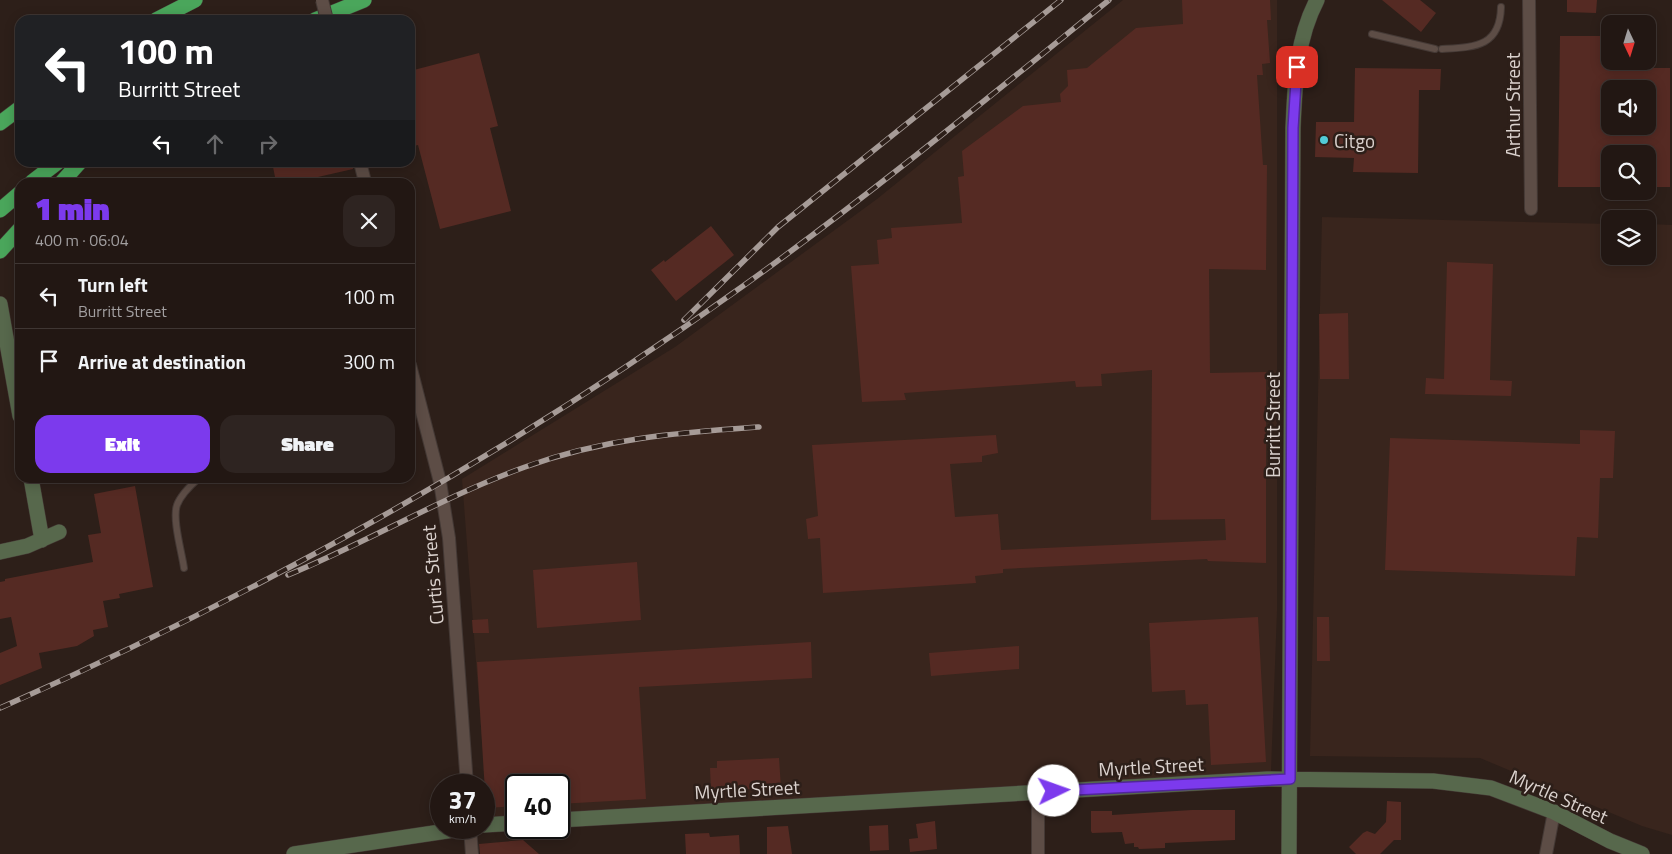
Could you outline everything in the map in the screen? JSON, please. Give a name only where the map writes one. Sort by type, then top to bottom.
[{"type":"highway","points":[[166,15],[195,0]]},
{"type":"highway","points":[[327,15],[364,0]]},
{"type":"highway","points":[[0,123],[15,112]]},
{"type":"highway","points":[[37,178],[52,167]]},
{"type":"highway","points":[[66,178],[76,167]]},
{"type":"highway","points":[[0,210],[15,196]]},
{"type":"highway","points":[[0,251],[15,234]]},
{"type":"street","points":[[322,0],[326,15]]},
{"type":"street","name":"Burritt Street","points":[[1289,854],[1294,108],[1302,39],[1317,0]]},
{"type":"street","name":"Arthur Street","points":[[1530,0],[1531,209]]},
{"type":"street","points":[[0,304],[15,388]]},
{"type":"street","name":"Curtis Street","points":[[415,384],[440,482],[450,538],[467,774]]},
{"type":"street","points":[[32,483],[42,540]]},
{"type":"street","points":[[0,552],[42,540],[59,532]]},
{"type":"street","name":"Myrtle Street","points":[[570,819],[1290,779],[1449,782],[1491,788],[1554,812],[1610,841],[1642,854]]},
{"type":"street","points":[[1038,792],[1038,854]]},
{"type":"street","points":[[1546,854],[1554,812]]},
{"type":"street","points":[[294,854],[430,834]]},
{"type":"street","points":[[470,839],[472,854]]},
{"type":"lane","points":[[1372,34],[1439,49],[1481,44],[1494,36],[1500,20],[1501,7]]},
{"type":"lane","points":[[184,568],[176,518],[176,506],[188,488],[194,483]]},
{"type":"shaded area","points":[[1123,0],[1277,0],[1277,611],[1271,771],[570,813],[570,774],[505,774],[505,817],[495,818],[495,774],[485,774],[462,479],[675,347],[877,199]]},
{"type":"shaded area","points":[[1322,217],[1601,224],[1601,265],[1656,265],[1656,224],[1672,225],[1672,835],[1642,826],[1480,758],[1310,756]]},
{"type":"building","points":[[1182,0],[1270,0],[1271,20],[1267,20],[1270,63],[1262,64],[1263,75],[1257,75],[1263,165],[1267,165],[1266,270],[1209,269],[1210,373],[1266,372],[1266,563],[1208,561],[1207,559],[1003,569],[1003,573],[975,576],[976,583],[823,593],[820,538],[808,539],[806,519],[818,516],[812,445],[996,435],[998,453],[982,456],[982,462],[950,464],[955,517],[998,514],[1001,550],[1226,540],[1225,519],[1151,520],[1152,370],[1101,374],[1102,386],[1076,387],[1075,381],[904,393],[906,400],[862,402],[851,266],[879,264],[877,240],[892,238],[891,228],[962,223],[958,177],[964,176],[962,151],[1023,106],[1061,102],[1060,94],[1068,86],[1067,70],[1087,68],[1136,28],[1183,24]]},
{"type":"building","points":[[1382,0],[1420,0],[1436,13],[1421,32]]},
{"type":"building","points":[[1567,0],[1597,0],[1596,13],[1567,12]]},
{"type":"building","points":[[1560,36],[1601,36],[1601,70],[1656,70],[1656,68],[1670,68],[1670,187],[1656,187],[1656,145],[1601,145],[1601,187],[1558,187]]},
{"type":"building","points":[[479,53],[498,126],[490,128],[511,211],[440,229],[418,145],[415,146],[415,70]]},
{"type":"building","points":[[1355,68],[1441,69],[1440,90],[1419,90],[1418,173],[1353,172],[1354,158],[1315,157],[1316,122],[1354,122]]},
{"type":"building","points":[[273,167],[353,167],[353,169],[314,178],[275,178]]},
{"type":"building","points":[[711,226],[734,255],[676,301],[651,270],[664,260],[665,262]]},
{"type":"building","points":[[1447,262],[1493,264],[1490,380],[1512,381],[1511,396],[1425,394],[1426,378],[1444,379]]},
{"type":"building","points":[[1348,313],[1349,379],[1320,379],[1319,314]]},
{"type":"building","points":[[1580,430],[1615,431],[1613,478],[1600,478],[1598,538],[1577,537],[1575,576],[1385,570],[1390,438],[1580,444]]},
{"type":"building","points":[[135,486],[153,587],[119,594],[120,598],[103,601],[108,627],[93,630],[94,636],[77,646],[39,653],[42,668],[0,685],[0,653],[17,646],[11,617],[0,619],[0,582],[5,581],[5,579],[93,562],[88,535],[101,533],[94,494]]},
{"type":"building","points":[[637,562],[641,620],[537,628],[533,570]]},
{"type":"building","points":[[1258,617],[1266,762],[1211,765],[1208,704],[1186,705],[1185,690],[1152,692],[1149,623]]},
{"type":"building","points":[[1317,617],[1329,617],[1330,661],[1317,661]]},
{"type":"building","points":[[488,619],[489,633],[473,633],[472,620]]},
{"type":"building","points":[[811,642],[812,678],[639,687],[646,799],[570,803],[570,774],[505,774],[505,807],[495,807],[495,774],[484,774],[477,662]]},
{"type":"building","points":[[1019,646],[1019,669],[931,676],[929,653]]},
{"type":"building","points":[[779,758],[781,788],[711,790],[710,768],[717,768],[717,761]]},
{"type":"building","points":[[1387,801],[1401,802],[1401,840],[1394,840],[1380,854],[1356,854],[1349,847],[1367,831],[1375,834],[1386,822]]},
{"type":"building","points":[[1192,810],[1235,810],[1235,840],[1165,843],[1165,848],[1139,849],[1134,847],[1134,843],[1125,844],[1122,832],[1092,833],[1091,831],[1091,811],[1112,811],[1112,815]]},
{"type":"building","points":[[935,821],[937,849],[910,852],[909,839],[918,838],[916,824]]},
{"type":"building","points":[[888,825],[889,850],[870,851],[869,826]]},
{"type":"building","points":[[788,826],[792,854],[767,854],[767,827]]},
{"type":"building","points":[[709,833],[710,837],[739,835],[740,854],[686,854],[685,834]]},
{"type":"building","points":[[523,840],[539,854],[480,854],[479,844]]},
{"type":"railway","points":[[684,320],[778,227],[1061,0]]},
{"type":"railway","points":[[0,708],[97,664],[289,568],[475,462],[566,406],[655,347],[790,252],[928,146],[1109,0]]},
{"type":"railway","points":[[288,575],[465,491],[555,457],[584,449],[641,438],[759,427]]},
{"type":"place","name":"Citgo","points":[[1324,140]]},
{"type":"route","points":[[1054,791],[1290,779],[1293,128],[1297,67]]}]
